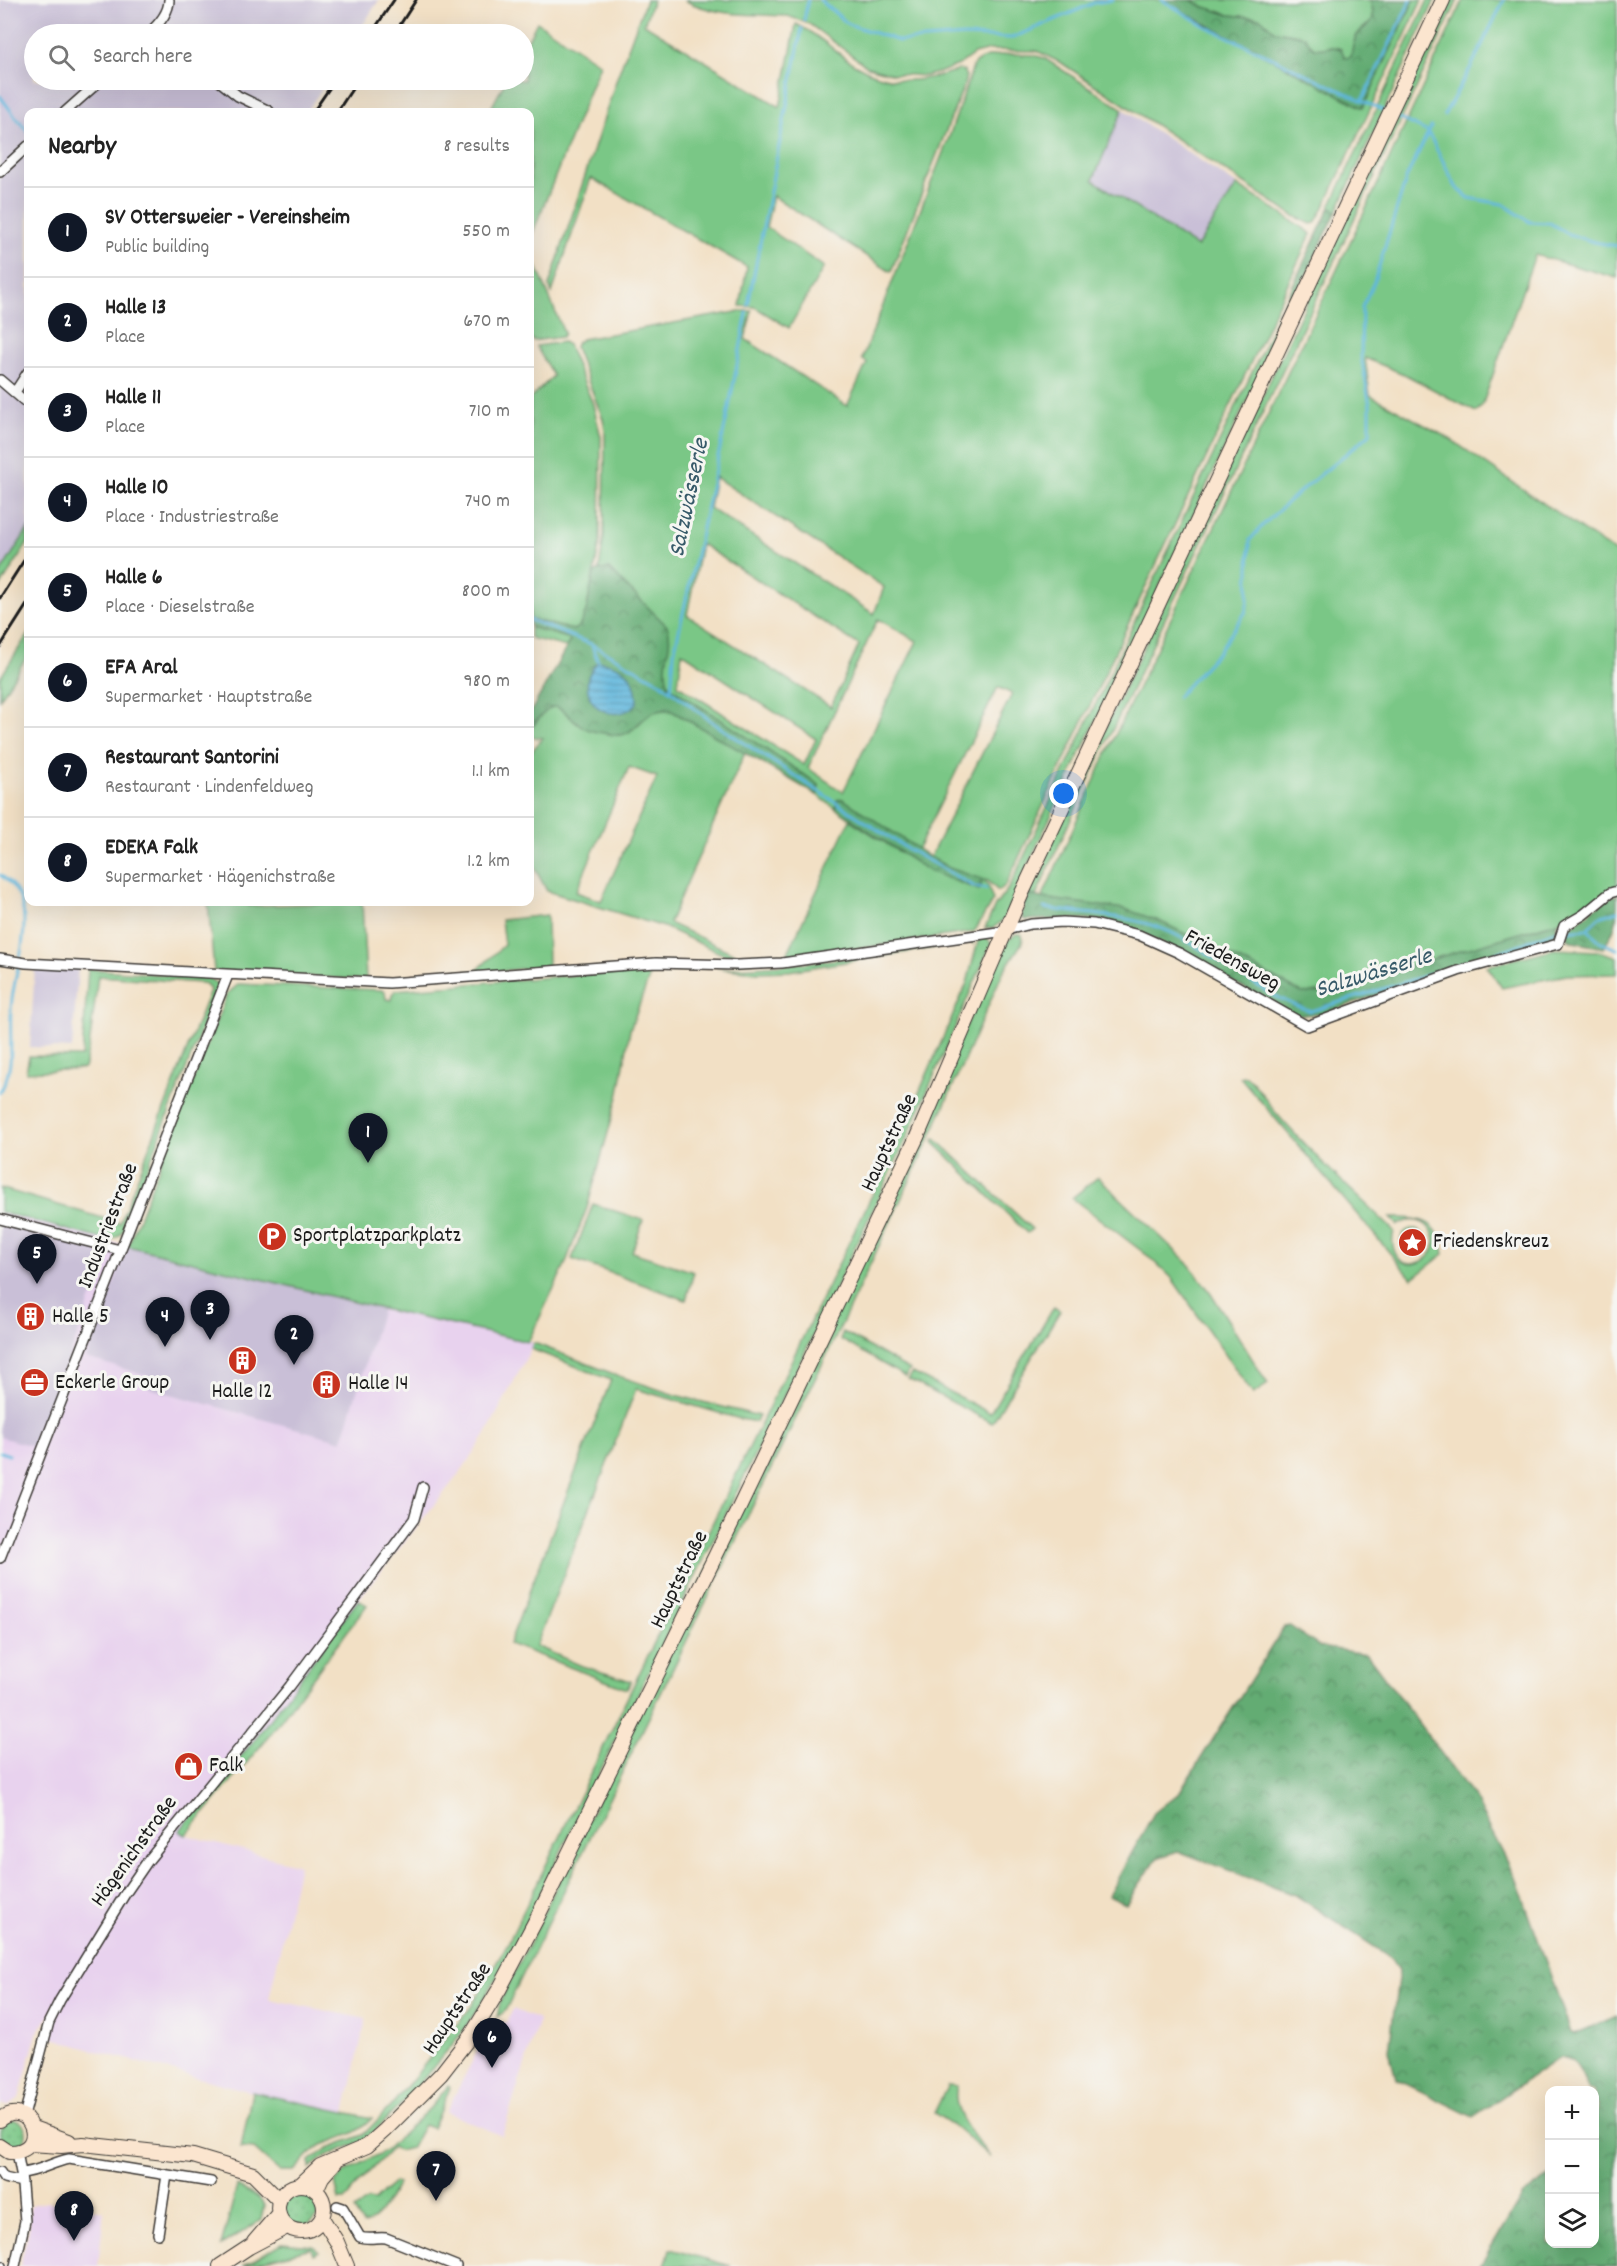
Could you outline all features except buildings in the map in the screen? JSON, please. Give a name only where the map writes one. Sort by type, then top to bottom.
[{"type":"street","points":[[157,24],[169,5],[169,0]]},
{"type":"street","name":"Hauptstraße","points":[[294,2186],[320,2166],[367,2146],[375,2139],[441,2074],[472,2034],[501,1988],[765,1455],[917,1137],[1006,930],[1443,0]]},
{"type":"street","points":[[70,108],[90,90]]},
{"type":"street","points":[[230,90],[263,108]]},
{"type":"street","points":[[0,172],[24,150]]},
{"type":"street","points":[[15,392],[24,378]]},
{"type":"street","points":[[0,380],[24,400]]},
{"type":"street","name":"Friedensweg","points":[[3,960],[388,983],[656,963],[737,965],[822,958],[1006,930],[1030,924],[1064,922],[1094,924],[1139,935],[1179,953],[1307,1026],[1458,971],[1558,944],[1564,926],[1583,915],[1610,893],[1617,891]]},
{"type":"street","name":"Industriestraße","points":[[0,1558],[228,975]]},
{"type":"street","points":[[0,1219],[120,1250]]},
{"type":"street","name":"Hägenichstraße","points":[[24,2116],[43,2037],[49,2022],[95,1941],[147,1862],[283,1695],[414,1519],[423,1487]]},
{"type":"street","points":[[2,2117],[14,2114],[24,2116],[33,2128],[83,2144],[193,2156],[294,2186],[316,2190]]},
{"type":"street","points":[[0,2146],[9,2152],[24,2149],[30,2144],[33,2128]]},
{"type":"street","points":[[30,2144],[61,2146],[83,2144]]},
{"type":"street","points":[[15,2266],[25,2222],[17,2152]]},
{"type":"street","points":[[0,2172],[4,2178],[21,2178],[58,2161],[69,2159],[211,2182]]},
{"type":"street","points":[[316,2190],[322,2177],[337,2159]]},
{"type":"street","points":[[253,2174],[279,2199]]},
{"type":"street","points":[[158,2234],[167,2175]]},
{"type":"street","points":[[249,2247],[278,2214],[279,2199],[294,2186]]},
{"type":"street","points":[[316,2190],[324,2205],[322,2218],[344,2260]]},
{"type":"street","points":[[337,2206],[343,2208],[360,2237],[386,2238],[456,2266]]},
{"type":"street","points":[[278,2214],[287,2227],[302,2231],[310,2229],[322,2218]]},
{"type":"street","points":[[220,2266],[249,2247],[287,2227]]},
{"type":"street","points":[[310,2229],[344,2260]]},
{"type":"shaded area","points":[[0,0],[379,0],[363,24],[24,24],[24,90],[321,90],[309,108],[24,108],[24,535],[0,573]]},
{"type":"shaded area","points":[[1123,109],[1237,185],[1197,247],[1092,180]]},
{"type":"shaded area","points":[[35,966],[78,969],[72,1049],[30,1047]]},
{"type":"shaded area","points":[[0,1212],[382,1309],[534,1343],[485,1436],[459,1474],[358,1600],[255,1739],[179,1831],[186,1835],[299,1865],[269,1999],[366,2019],[345,2112],[252,2092],[50,2037],[59,2003],[37,2033],[19,2098],[9,2106],[0,2105]]},
{"type":"shaded area","points":[[0,1224],[96,1249],[104,1263],[36,1447],[0,1437]]},
{"type":"shaded area","points":[[128,1246],[382,1309],[342,1441],[149,1388],[152,1377],[86,1358]]},
{"type":"shaded area","points":[[513,2009],[539,2020],[502,2136],[446,2112],[489,2029],[507,2022]]},
{"type":"shaded area","points":[[48,2202],[104,2211],[98,2266],[20,2266],[29,2229],[30,2205]]},
{"type":"green space","points":[[646,0],[653,0],[644,24],[780,107],[796,24],[854,64],[880,76],[918,80],[958,70],[964,71],[966,76],[964,85],[891,272],[773,196],[766,227],[824,267],[789,328],[755,307],[740,306],[747,267],[591,178],[552,293],[549,286],[618,75]]},
{"type":"green space","points":[[684,0],[1161,0],[1363,107],[1414,0],[1422,0],[1323,209],[1315,223],[1311,224],[1292,215],[1063,64],[1037,51],[990,50],[974,54],[960,64],[941,72],[925,76],[894,74],[868,67],[809,24],[788,16],[722,12]]},
{"type":"green space","points":[[1161,0],[1191,0],[1229,15],[1260,18],[1275,31],[1304,36],[1317,49],[1334,47],[1341,49],[1345,58],[1351,57],[1356,37],[1373,19],[1370,0],[1414,0],[1363,108]]},
{"type":"green space","points":[[1191,0],[1370,0],[1373,16],[1370,23],[1356,37],[1351,57],[1345,58],[1341,49],[1328,47],[1317,49],[1304,36],[1275,31],[1260,18],[1229,15]]},
{"type":"green space","points":[[1428,0],[1435,0],[1336,213],[1333,209],[1329,209]]},
{"type":"green space","points":[[1450,0],[1458,0],[1036,896],[1027,894]]},
{"type":"green space","points":[[1463,0],[1617,0],[1617,278],[1535,255],[1482,406],[1476,412],[1406,375],[1365,358],[1370,395],[1450,439],[1617,554],[1617,888],[1579,914],[1557,922],[1322,992],[1302,993],[1255,968],[1042,898],[1103,761]]},
{"type":"green space","points":[[537,22],[600,64],[534,230],[534,108],[491,108],[501,90],[534,90],[534,28]]},
{"type":"green space","points":[[1012,54],[1044,58],[1123,109],[1093,180],[1197,247],[1237,185],[1311,234],[1006,885],[998,891],[984,880],[993,900],[976,929],[973,932],[785,959],[850,820],[929,871],[979,890],[981,888],[930,857],[1012,694],[998,687],[918,849],[843,799],[837,800],[836,809],[817,795],[819,785],[669,686],[665,676],[665,666],[609,569],[599,570],[604,536],[605,431],[603,419],[575,347],[582,339],[752,311],[745,339],[847,406],[867,363],[862,359],[949,137],[974,64],[987,57]],"holes":[[[715,477],[884,587],[874,614],[709,508]],[[701,544],[859,645],[831,707],[687,615]],[[878,619],[917,641],[843,792],[808,768]],[[682,652],[816,739],[804,765],[678,685]]]},
{"type":"green space","points":[[1333,208],[1336,213],[1293,303],[1288,303],[1286,300],[1329,209]]},
{"type":"green space","points":[[534,260],[564,333],[562,337],[534,341]]},
{"type":"green space","points":[[1286,300],[1288,303],[1293,303],[1033,854],[1005,919],[993,928],[985,928],[995,906],[1010,886]]},
{"type":"green space","points":[[563,342],[568,345],[593,404],[601,437],[600,542],[586,612],[579,627],[573,630],[534,620],[534,395],[553,376],[536,346]]},
{"type":"green space","points":[[24,535],[24,549],[0,587],[0,573]]},
{"type":"green space","points":[[609,569],[667,626],[669,639],[666,670],[669,686],[819,785],[817,795],[672,711],[654,712],[630,731],[615,735],[586,729],[555,707],[546,711],[534,724],[534,706],[570,641],[568,638],[534,628],[534,620],[573,630],[579,627],[586,612],[594,573]]},
{"type":"green space","points":[[534,628],[568,638],[570,641],[566,647],[534,639]]},
{"type":"green space","points":[[24,640],[24,661],[0,699],[0,678]]},
{"type":"green space","points":[[552,706],[564,711],[581,726],[615,735],[630,731],[654,712],[672,711],[745,753],[669,923],[739,956],[758,961],[734,963],[729,957],[664,927],[547,891],[534,867],[534,748],[543,738],[534,737],[534,725],[546,709]],"holes":[[[629,767],[657,777],[601,901],[576,892]]]},
{"type":"green space","points":[[843,799],[949,868],[982,879],[981,888],[979,890],[929,871],[836,809],[837,800]]},
{"type":"green space","points":[[1027,894],[1125,909],[1159,921],[1302,993],[1322,992],[1557,922],[1556,934],[1541,945],[1445,971],[1323,1014],[1297,1015],[1138,931],[1110,922],[1084,919],[1025,920],[1021,916]]},
{"type":"green space","points":[[1617,895],[1615,923],[1603,948],[1568,939],[1567,933],[1571,926],[1612,896]]},
{"type":"green space","points":[[208,906],[362,906],[366,980],[214,971]]},
{"type":"green space","points":[[547,915],[548,966],[473,974],[504,945],[501,920]]},
{"type":"green space","points":[[1016,934],[1021,934],[1022,943],[1003,972],[930,1138],[839,1330],[508,2005],[505,2011],[497,2017],[500,2002],[1006,942]]},
{"type":"green space","points":[[987,937],[991,944],[908,1136],[795,1373],[516,1943],[461,2034],[411,2094],[363,2141],[326,2156],[310,2168],[310,2161],[328,2148],[363,2135],[391,2106],[471,2007],[509,1941],[893,1152],[967,983],[978,941],[980,938]]},
{"type":"green space","points":[[973,939],[973,944],[971,942],[789,971],[757,972],[717,968],[814,962]]},
{"type":"green space","points":[[1554,949],[1598,951],[1615,956],[1617,957],[1617,974],[1567,975],[1502,988],[1487,966]]},
{"type":"green space","points":[[88,969],[208,978],[217,984],[124,1229],[120,1235],[109,1241],[0,1212],[0,1188],[120,1223],[210,990],[206,984],[201,983],[98,976],[84,1069],[26,1072],[29,1056],[82,1057]]},
{"type":"green space","points":[[645,969],[649,978],[630,1030],[619,1093],[587,1208],[565,1265],[528,1342],[382,1309],[128,1246],[227,994],[239,984],[382,990],[385,991],[386,999],[391,1000],[396,990]]},
{"type":"green space","points":[[1244,1076],[1256,1086],[1276,1113],[1304,1144],[1394,1231],[1393,1246],[1398,1258],[1409,1264],[1424,1260],[1431,1253],[1434,1237],[1425,1224],[1408,1221],[1398,1225],[1391,1218],[1411,1218],[1433,1227],[1442,1243],[1444,1254],[1412,1279],[1240,1077]]},
{"type":"green space","points":[[935,1138],[1032,1229],[1027,1233],[933,1142]]},
{"type":"green space","points":[[1098,1177],[1188,1263],[1211,1293],[1268,1384],[1253,1394],[1171,1277],[1152,1259],[1072,1198]]},
{"type":"green space","points":[[593,1204],[643,1220],[632,1252],[694,1272],[686,1300],[572,1259]]},
{"type":"green space","points":[[1413,1229],[1418,1230],[1424,1236],[1424,1246],[1418,1252],[1413,1253],[1408,1252],[1402,1246],[1401,1241],[1402,1236],[1408,1230]]},
{"type":"green space","points":[[1054,1307],[1060,1311],[992,1423],[908,1379],[913,1373],[990,1413]]},
{"type":"green space","points":[[843,1332],[910,1370],[905,1377],[840,1339]]},
{"type":"green space","points":[[534,1343],[675,1395],[759,1416],[756,1422],[740,1419],[636,1389],[536,1646],[582,1666],[631,1681],[627,1689],[509,1644],[611,1380],[531,1349]]},
{"type":"green space","points":[[358,1600],[367,1605],[269,1736],[186,1835],[179,1831],[255,1739]]},
{"type":"green space","points":[[1290,1626],[1320,1647],[1367,1654],[1473,1796],[1517,1880],[1571,2033],[1575,2034],[1617,2016],[1617,2266],[1480,2266],[1523,2195],[1545,2180],[1545,2248],[1599,2248],[1599,2086],[1587,2086],[1575,2063],[1559,2058],[1473,2117],[1396,2079],[1389,2051],[1399,1970],[1387,1955],[1297,1896],[1178,1851],[1157,1858],[1126,1904],[1108,1896],[1154,1813],[1179,1793],[1284,1627]]},
{"type":"green space","points":[[948,2085],[957,2086],[957,2106],[960,2115],[990,2157],[953,2125],[934,2113]]},
{"type":"green space","points":[[448,2086],[450,2088],[432,2128],[424,2125],[411,2148],[399,2151],[393,2147],[345,2200],[339,2200],[335,2182],[344,2173],[386,2150],[430,2108]]},
{"type":"green space","points":[[252,2092],[372,2118],[355,2132],[318,2147],[294,2171],[279,2171],[254,2149],[241,2148]]},
{"type":"green space","points":[[13,2120],[22,2124],[26,2133],[22,2142],[13,2146],[4,2142],[0,2133],[4,2124]]},
{"type":"green space","points":[[394,2182],[398,2184],[383,2208],[373,2220],[363,2225],[354,2210],[368,2200],[375,2201]]},
{"type":"green space","points":[[237,2186],[259,2198],[264,2205],[261,2220],[221,2246]]},
{"type":"green space","points":[[301,2190],[314,2195],[319,2208],[314,2221],[301,2226],[288,2221],[283,2208],[288,2195]]},
{"type":"green space","points":[[282,2243],[313,2246],[319,2251],[313,2254],[311,2248],[243,2266]]},
{"type":"green space","points":[[670,2249],[731,2266],[665,2266]]},
{"type":"water","points":[[598,661],[622,669],[632,678],[637,703],[629,710],[611,713],[596,705],[590,698],[588,678]]},
{"type":"waterway","name":"Salzwässerle","points":[[804,20],[808,0]]},
{"type":"waterway","points":[[820,0],[848,24],[899,41],[965,36],[1012,38],[1094,3],[1113,0]]},
{"type":"waterway","points":[[1162,0],[1205,26],[1386,112]]},
{"type":"waterway","points":[[1362,101],[1411,0]]},
{"type":"waterway","points":[[1444,115],[1504,0]]},
{"type":"waterway","name":"Salzwässerle","points":[[748,305],[802,28]]},
{"type":"waterway","name":"Salzwässerle","points":[[0,96],[24,126]]},
{"type":"waterway","points":[[1394,116],[1428,132],[1456,187],[1469,198],[1503,204],[1530,222],[1550,223],[1568,234],[1617,246]]},
{"type":"waterway","points":[[1177,697],[1218,652],[1245,613],[1248,601],[1250,540],[1291,499],[1370,434],[1370,406],[1361,356],[1362,307],[1374,282],[1407,176],[1431,127]]},
{"type":"waterway","name":"Salzwässerle","points":[[671,691],[674,653],[727,417],[747,313]]},
{"type":"waterway","name":"Salzwässerle","points":[[534,622],[591,644],[661,683],[715,724],[906,848],[975,887],[986,889]]},
{"type":"waterway","name":"Salzwässerle","points":[[592,646],[598,661]]},
{"type":"waterway","name":"Salzwässerle","points":[[0,875],[14,887],[21,902],[24,919],[11,1010],[10,1062],[0,1092]]},
{"type":"waterway","name":"Salzwässerle","points":[[1044,908],[1124,918],[1155,926],[1188,941],[1274,995],[1311,1011],[1490,956],[1559,931]]},
{"type":"waterway","points":[[1587,929],[1599,917],[1617,911]]},
{"type":"waterway","name":"Salzwässerle","points":[[1565,931],[1587,929],[1602,943],[1617,949]]},
{"type":"waterway","name":"Salzwässerle","points":[[0,1452],[9,1455]]},
{"type":"railway","points":[[378,24],[394,0]]},
{"type":"railway","points":[[400,24],[416,0]]},
{"type":"railway","points":[[316,108],[328,90]]},
{"type":"railway","points":[[340,108],[351,90]]},
{"type":"railway","points":[[0,598],[24,560]]},
{"type":"railway","points":[[0,647],[24,609]]},
{"type":"place","name":"SV Ottersweier - Vereinsheim","points":[[368,1163]]},
{"type":"place","name":"Sportplatzparkplatz","points":[[272,1236]]},
{"type":"place","name":"Friedenskreuz","points":[[1412,1242]]},
{"type":"place","name":"Halle 6","points":[[37,1284]]},
{"type":"place","name":"Halle 5","points":[[31,1317]]},
{"type":"place","name":"Halle 11","points":[[210,1340]]},
{"type":"place","name":"Halle 10","points":[[165,1347]]},
{"type":"place","name":"Halle 12","points":[[242,1360]]},
{"type":"place","name":"Halle 13","points":[[294,1365]]},
{"type":"place","name":"Eckerle Group","points":[[34,1383]]},
{"type":"place","name":"Halle 14","points":[[327,1384]]},
{"type":"place","name":"Falk","points":[[188,1766]]},
{"type":"place","name":"EFA Aral","points":[[492,2068]]},
{"type":"place","name":"Restaurant Santorini","points":[[436,2201]]},
{"type":"place","name":"EDEKA Falk","points":[[74,2241]]}]
